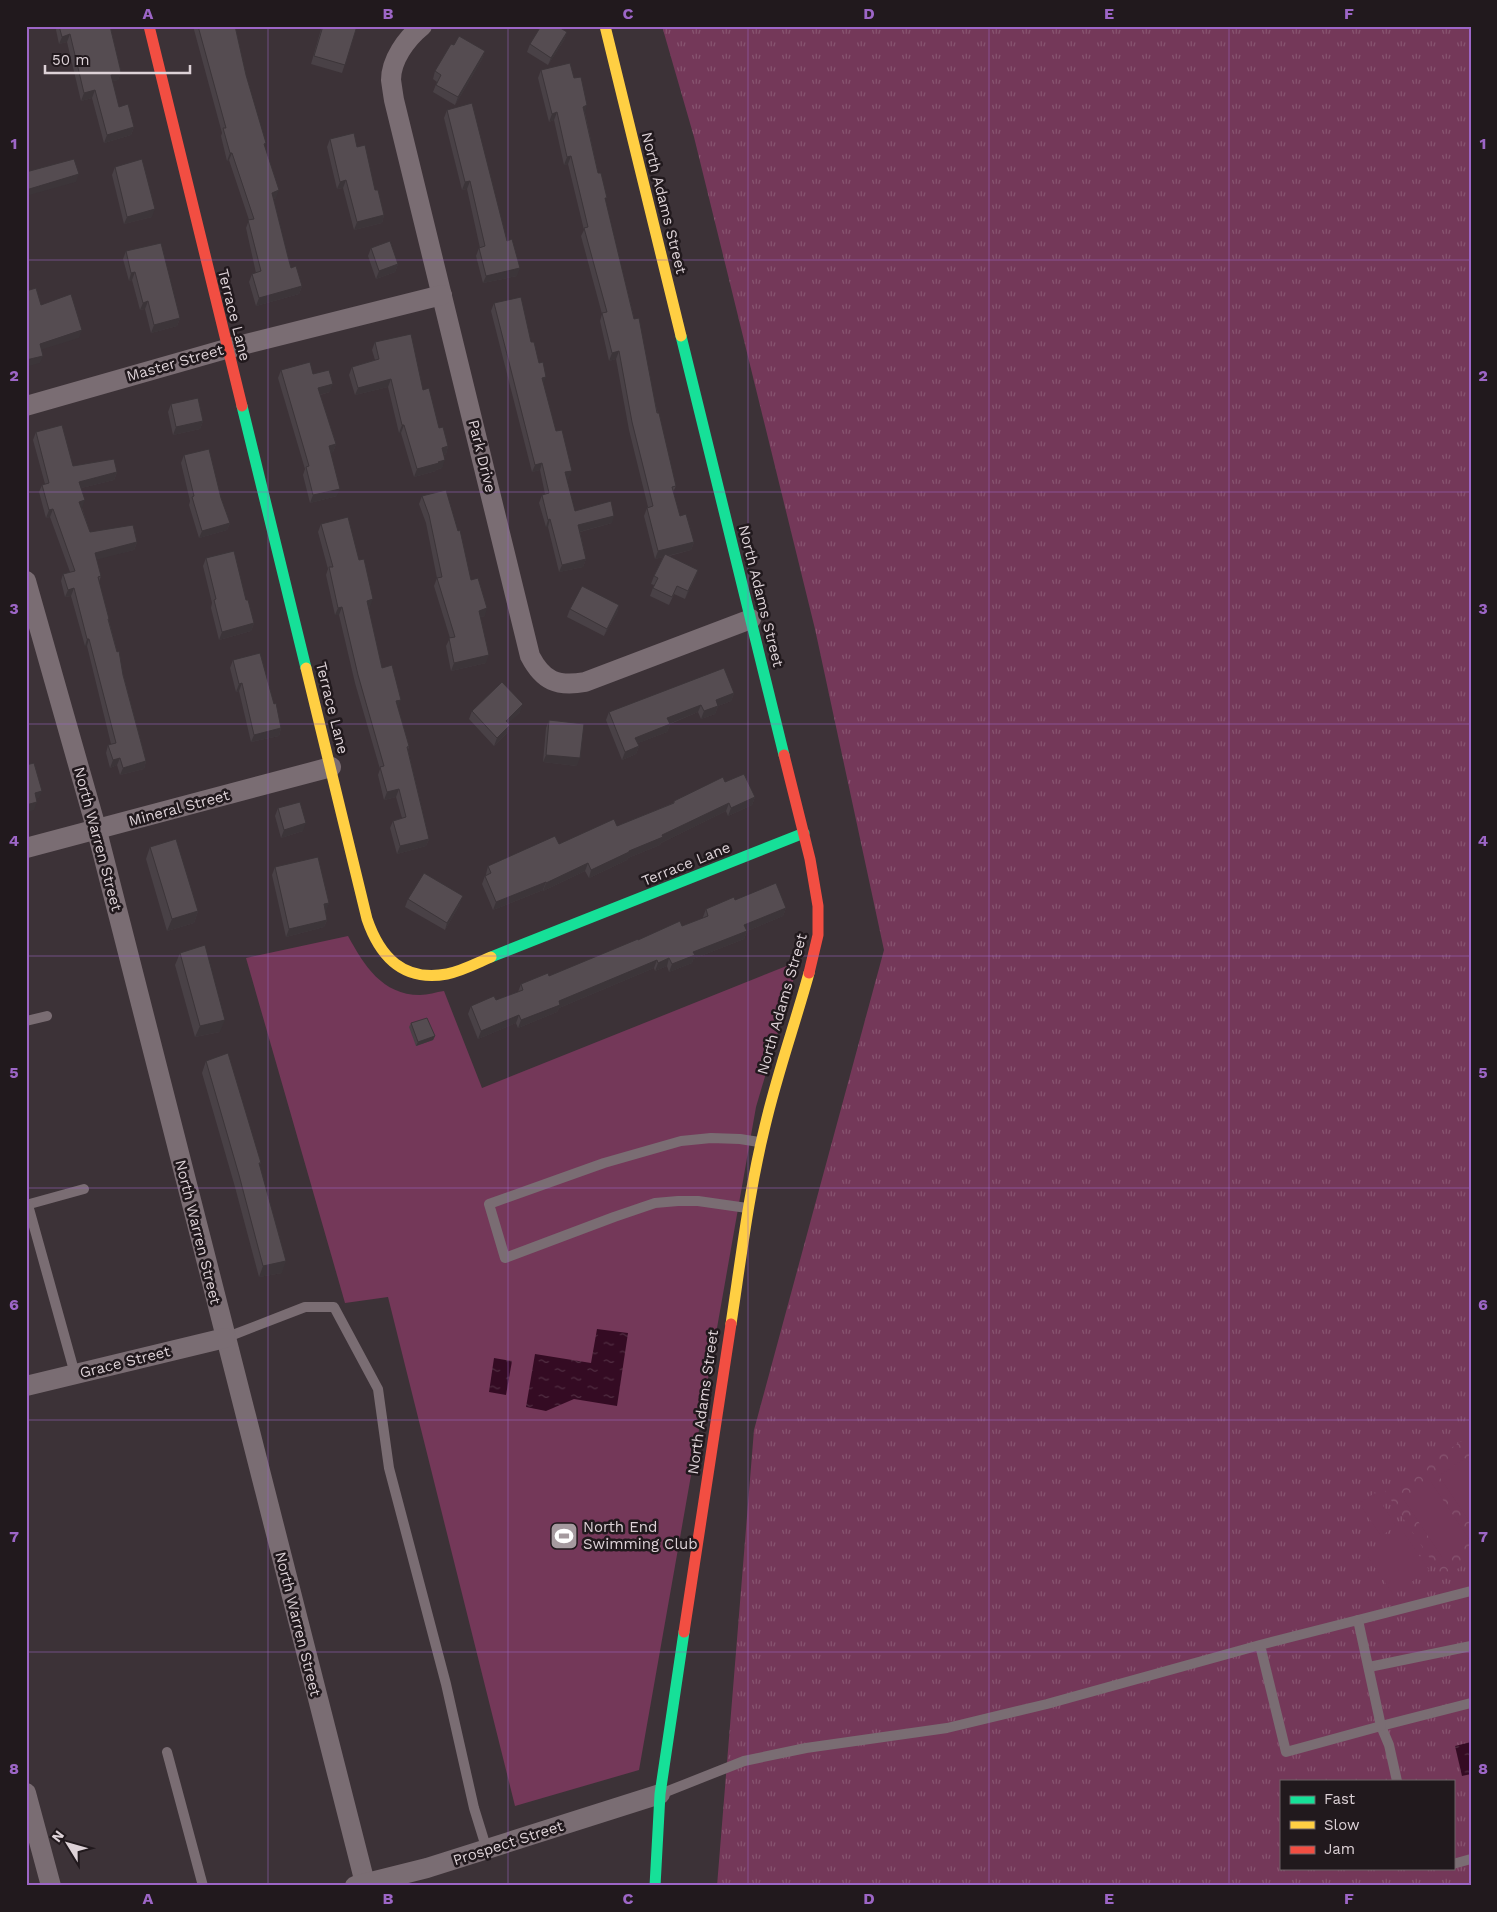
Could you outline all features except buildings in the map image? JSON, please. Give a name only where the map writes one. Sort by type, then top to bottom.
[{"type":"street","name":"Terrace Lane","points":[[149,26],[226,349],[373,938],[382,952],[395,965],[413,973],[430,976],[448,974],[804,833]]},
{"type":"street","name":"Park Drive","points":[[422,26],[406,41],[394,64],[391,79],[394,100],[530,656],[537,669],[546,678],[557,683],[585,682],[751,619]]},
{"type":"street","name":"North Adams Street","points":[[605,26],[804,833],[818,904],[818,935],[812,961],[771,1095],[748,1209],[660,1794],[655,1886]]},
{"type":"street","name":"Master Street","points":[[26,406],[226,349],[442,295]]},
{"type":"street","name":"North Warren Street","points":[[26,581],[97,831],[360,1885]]},
{"type":"street","name":"Mineral Street","points":[[26,848],[97,831],[331,767]]},
{"type":"street","name":"Grace Street","points":[[26,1386],[225,1338]]},
{"type":"street","points":[[26,1793],[51,1886]]},
{"type":"street","name":"Prospect Street","points":[[360,1885],[426,1877],[487,1850],[660,1794]]},
{"type":"lane","points":[[26,1021],[47,1016]]},
{"type":"lane","points":[[748,1209],[698,1201],[655,1204],[614,1217],[505,1258],[489,1204],[604,1163],[681,1141],[721,1138],[760,1142]]},
{"type":"lane","points":[[75,1374],[27,1205],[84,1189]]},
{"type":"lane","points":[[225,1338],[305,1307],[334,1307],[378,1389],[389,1468],[446,1684],[474,1808],[487,1850]]},
{"type":"lane","points":[[660,1794],[744,1761],[806,1748],[947,1728],[1047,1704],[1260,1645],[1471,1591]]},
{"type":"lane","points":[[1358,1620],[1381,1726],[1389,1745],[1397,1780]]},
{"type":"lane","points":[[1260,1645],[1286,1752],[1471,1703]]},
{"type":"lane","points":[[1369,1667],[1471,1646]]},
{"type":"lane","points":[[167,1752],[203,1886]]},
{"type":"lane","points":[[1454,1864],[1471,1859]]},
{"type":"green space","points":[[662,26],[1471,26],[1471,1886],[717,1886],[754,1430],[884,950],[815,629],[694,137]]},
{"type":"green space","name":"North End Swimming Club","points":[[348,936],[368,967],[385,984],[395,990],[407,994],[420,995],[444,991],[482,1088],[799,961],[756,1107],[639,1770],[515,1806],[388,1297],[345,1303],[246,958]]},
{"type":"green space","points":[[1471,1435],[1471,1560],[1443,1578],[1385,1491]]},
{"type":"green space","points":[[1465,1458],[1471,1466],[1471,1524],[1439,1476]]},
{"type":"green space","points":[[1431,1482],[1469,1539],[1442,1557],[1404,1500]]},
{"type":"green space","points":[[1375,1493],[1396,1526],[1381,1536],[1359,1503]]},
{"type":"green space","points":[[1404,1533],[1429,1570],[1393,1594],[1368,1557]]},
{"type":"water","points":[[597,1329],[628,1333],[617,1406],[574,1399],[546,1411],[526,1407],[535,1354],[591,1363]]},
{"type":"water","points":[[494,1358],[512,1361],[506,1395],[489,1392]]},
{"type":"water","points":[[1471,1742],[1471,1774],[1462,1776],[1455,1746]]},
{"type":"traffic: fast","points":[[681,336],[784,755]]},
{"type":"traffic: fast","points":[[242,406],[306,668]]},
{"type":"traffic: fast","points":[[491,957],[804,833]]},
{"type":"traffic: fast","points":[[655,1886],[660,1794],[684,1632]]},
{"type":"traffic: slow","points":[[605,26],[681,336]]},
{"type":"traffic: slow","points":[[306,668],[367,919],[379,945],[395,964],[418,974],[447,974],[491,957]]},
{"type":"traffic: slow","points":[[731,1324],[759,1150],[775,1087],[809,973]]},
{"type":"traffic: jam","points":[[149,26],[242,406]]},
{"type":"traffic: jam","points":[[784,755],[810,859],[818,906],[818,935],[809,973]]},
{"type":"traffic: jam","points":[[684,1632],[731,1324]]},
{"type":"place","name":"North End Swimming Club","points":[[564,1536]]}]
